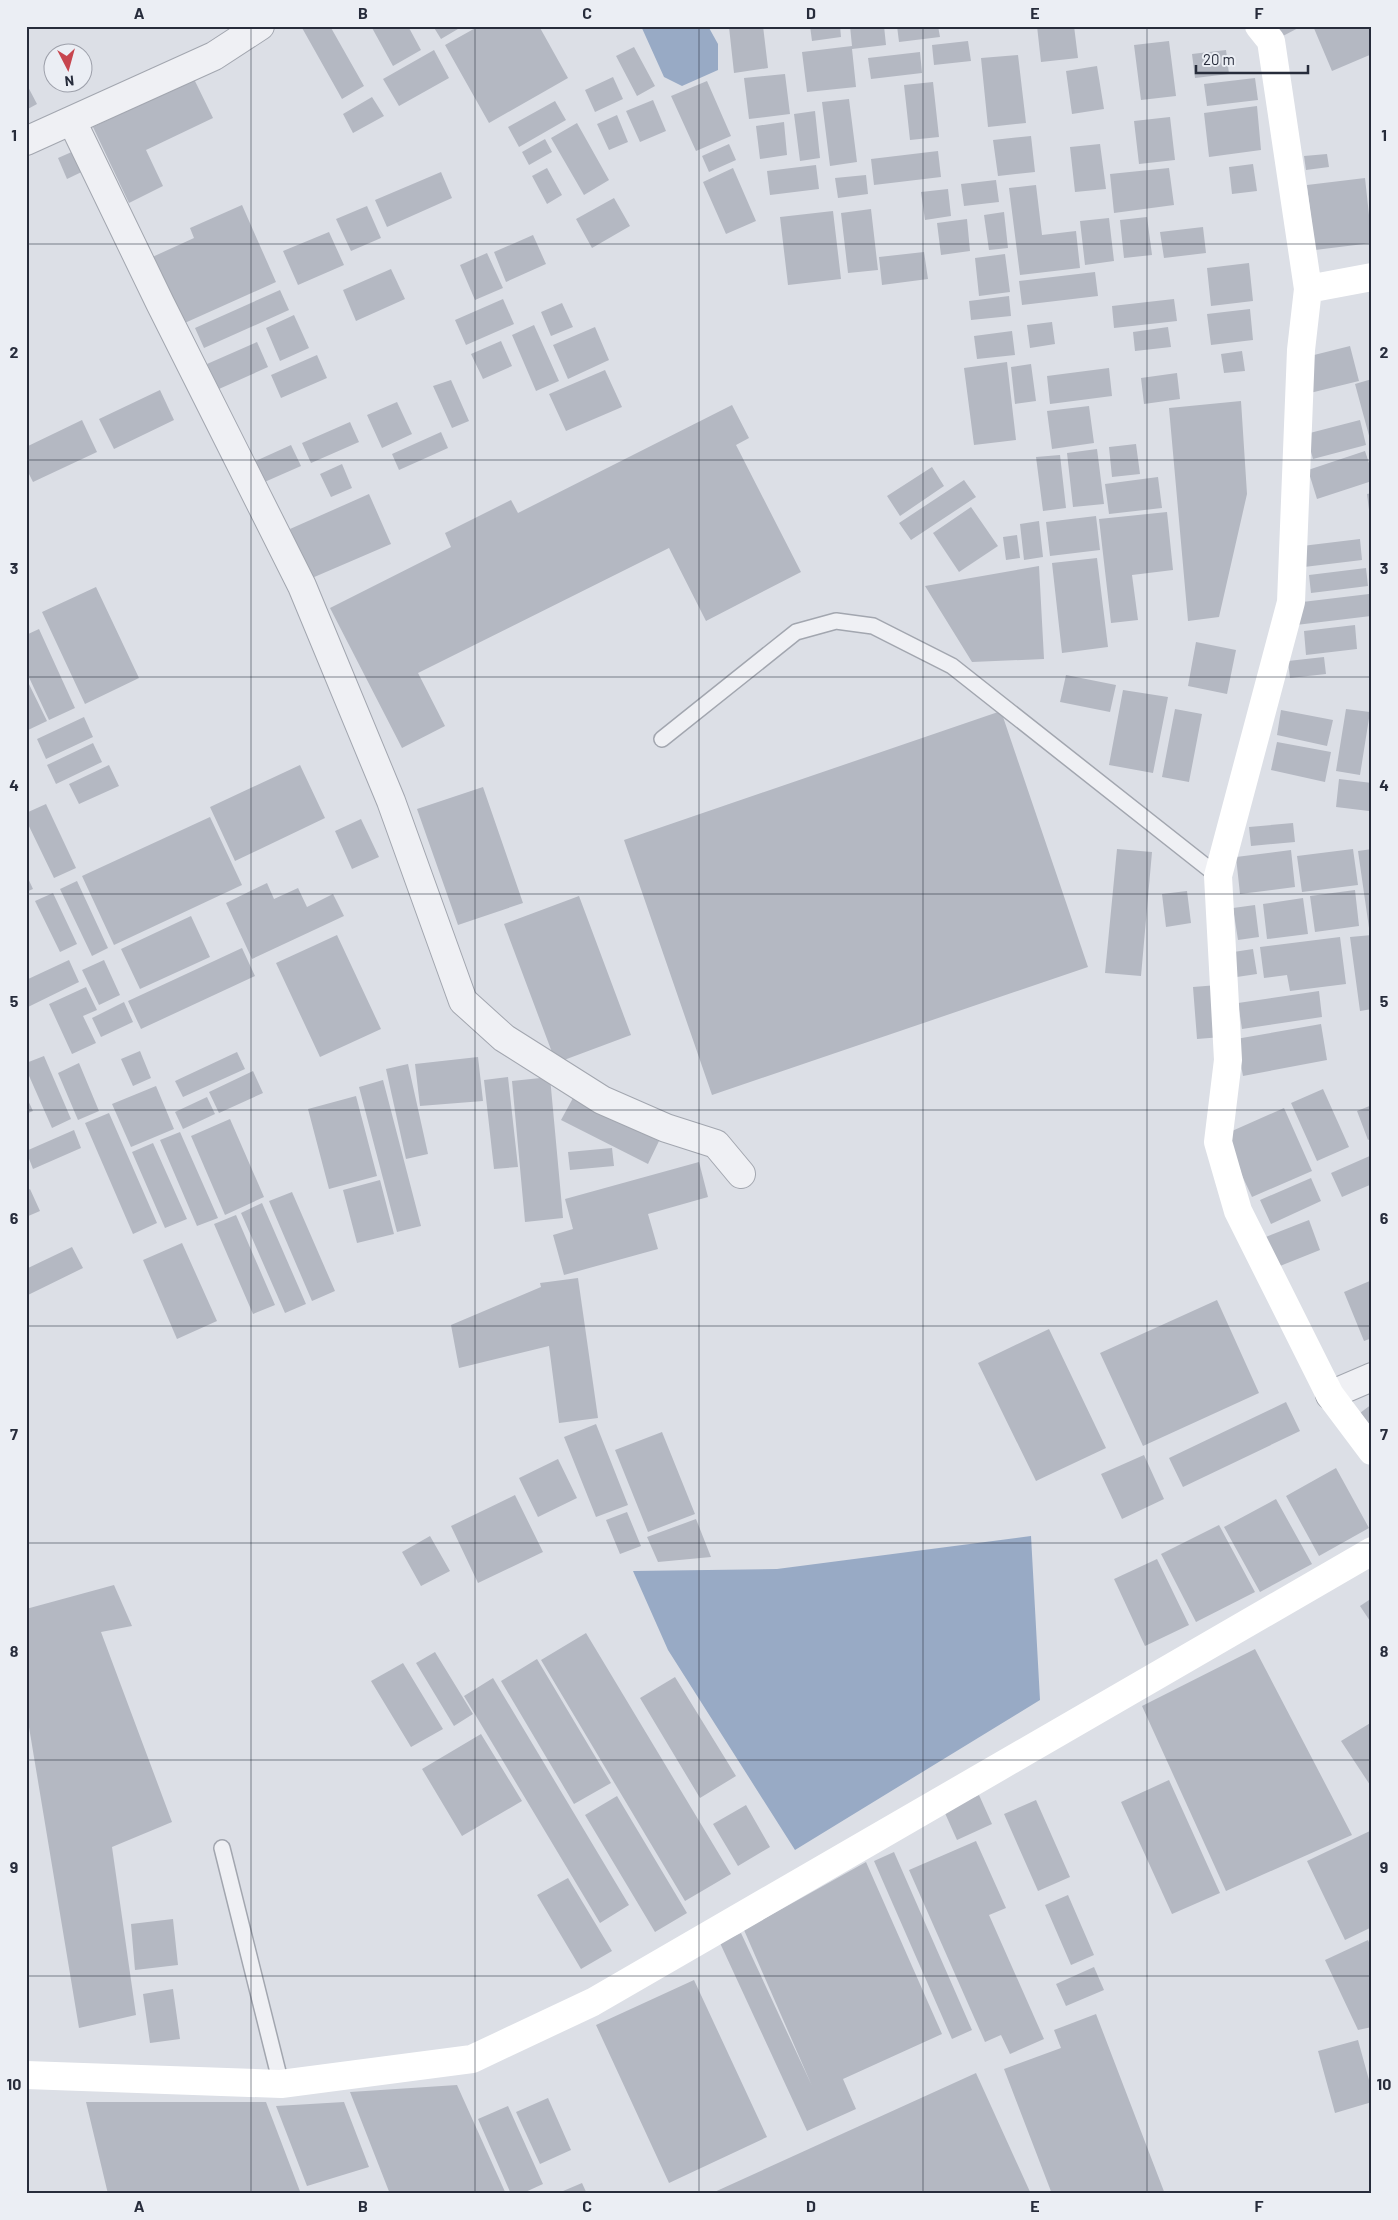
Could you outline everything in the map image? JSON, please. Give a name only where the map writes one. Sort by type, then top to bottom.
[{"type":"main road","points":[[1259,26],[1271,41],[1308,289],[1301,350],[1291,602],[1218,876],[1228,1060],[1218,1142],[1238,1211],[1330,1395],[1372,1451]]},
{"type":"main road","points":[[1308,289],[1372,278]]},
{"type":"main road","points":[[26,2075],[281,2084],[472,2059],[593,2002],[1372,1551]]},
{"type":"street","points":[[26,141],[214,56],[260,26]]},
{"type":"street","points":[[72,121],[160,303],[302,586],[391,801],[463,1000],[504,1038],[602,1100],[666,1128],[716,1144],[741,1174]]},
{"type":"street","points":[[1330,1395],[1372,1377]]},
{"type":"lane","points":[[662,739],[796,632],[836,621],[873,626],[952,666],[1218,876]]},
{"type":"lane","points":[[222,1848],[281,2084]]},
{"type":"water","points":[[641,26],[708,26],[718,44],[718,70],[682,86],[664,77]]},
{"type":"water","points":[[1031,1536],[1040,1700],[795,1850],[668,1650],[633,1571],[777,1569]]},
{"type":"building","points":[[301,26],[330,26],[364,86],[342,99]]},
{"type":"building","points":[[371,26],[408,26],[421,50],[393,66]]},
{"type":"building","points":[[433,26],[463,26],[441,39]]},
{"type":"building","points":[[479,26],[539,26],[568,78],[489,123],[445,45]]},
{"type":"building","points":[[763,26],[768,68],[734,73],[729,27]]},
{"type":"building","points":[[810,26],[840,26],[841,37],[812,41]]},
{"type":"building","points":[[850,26],[884,26],[886,45],[852,49],[856,87],[807,92],[802,52],[852,46]]},
{"type":"building","points":[[897,26],[938,26],[940,37],[899,42]]},
{"type":"building","points":[[1037,26],[1074,26],[1078,58],[1041,62]]},
{"type":"building","points":[[1275,26],[1302,26],[1281,37]]},
{"type":"building","points":[[1313,26],[1372,26],[1372,54],[1332,71]]},
{"type":"building","points":[[968,41],[971,61],[934,65],[932,45]]},
{"type":"building","points":[[1169,41],[1176,96],[1141,100],[1134,45]]},
{"type":"building","points":[[634,47],[655,86],[637,96],[616,56]]},
{"type":"building","points":[[434,50],[449,78],[399,106],[383,79]]},
{"type":"building","points":[[1226,50],[1229,74],[1195,78],[1192,54]]},
{"type":"building","points":[[920,52],[922,73],[871,79],[868,58]]},
{"type":"building","points":[[1018,55],[1026,123],[988,127],[981,58]]},
{"type":"building","points":[[1097,66],[1104,109],[1072,114],[1066,71]]},
{"type":"building","points":[[785,74],[790,114],[749,119],[744,78]]},
{"type":"building","points":[[613,77],[623,99],[595,112],[585,90]]},
{"type":"building","points":[[1255,78],[1258,100],[1207,106],[1204,84]]},
{"type":"building","points":[[194,79],[213,118],[146,150],[163,186],[129,203],[93,127]]},
{"type":"building","points":[[707,81],[731,136],[696,151],[671,96]]},
{"type":"building","points":[[933,82],[939,137],[910,140],[904,85]]},
{"type":"building","points":[[26,83],[37,104],[26,110]]},
{"type":"building","points":[[372,97],[384,116],[353,133],[343,114]]},
{"type":"building","points":[[849,99],[857,162],[830,166],[822,102]]},
{"type":"building","points":[[653,100],[666,131],[640,142],[626,111]]},
{"type":"building","points":[[555,101],[566,120],[519,147],[508,127]]},
{"type":"building","points":[[1257,106],[1261,150],[1209,157],[1204,113]]},
{"type":"building","points":[[815,111],[820,158],[800,161],[794,114]]},
{"type":"building","points":[[617,115],[628,142],[609,150],[597,124]]},
{"type":"building","points":[[1170,117],[1175,160],[1139,164],[1134,121]]},
{"type":"building","points":[[784,122],[787,155],[760,159],[756,126]]},
{"type":"building","points":[[577,123],[609,180],[584,195],[551,138]]},
{"type":"building","points":[[1031,136],[1035,172],[998,176],[993,140]]},
{"type":"building","points":[[545,139],[552,152],[529,165],[522,152]]},
{"type":"building","points":[[729,144],[736,160],[709,172],[702,156]]},
{"type":"building","points":[[1100,144],[1106,189],[1075,192],[1070,147]]},
{"type":"building","points":[[83,147],[92,167],[67,179],[58,158]]},
{"type":"building","points":[[938,151],[941,177],[874,185],[871,159]]},
{"type":"building","points":[[1327,154],[1329,167],[1306,170],[1304,156]]},
{"type":"building","points":[[1253,164],[1257,191],[1232,194],[1229,167]]},
{"type":"building","points":[[816,165],[819,189],[770,195],[767,171]]},
{"type":"building","points":[[547,168],[562,195],[547,204],[532,176]]},
{"type":"building","points":[[733,168],[756,221],[726,234],[703,182]]},
{"type":"building","points":[[1169,168],[1174,205],[1114,213],[1110,174]]},
{"type":"building","points":[[441,172],[452,198],[387,227],[375,200]]},
{"type":"building","points":[[866,175],[868,194],[838,198],[835,178]]},
{"type":"building","points":[[1365,178],[1372,243],[1315,250],[1307,185]]},
{"type":"building","points":[[996,180],[999,202],[964,206],[961,184]]},
{"type":"building","points":[[1036,185],[1042,235],[1076,231],[1080,268],[1020,275],[1009,188]]},
{"type":"building","points":[[948,189],[951,216],[925,220],[921,192]]},
{"type":"building","points":[[614,198],[630,226],[592,248],[576,219]]},
{"type":"building","points":[[242,205],[276,282],[178,326],[148,259],[194,238],[190,228]]},
{"type":"building","points":[[367,206],[381,238],[351,251],[336,219]]},
{"type":"building","points":[[871,209],[878,270],[848,273],[841,213]]},
{"type":"building","points":[[833,211],[841,279],[788,285],[780,217]]},
{"type":"building","points":[[1004,212],[1008,248],[989,250],[984,215]]},
{"type":"building","points":[[1147,217],[1152,255],[1124,258],[1120,220]]},
{"type":"building","points":[[1109,218],[1114,261],[1085,265],[1080,221]]},
{"type":"building","points":[[967,219],[970,251],[941,255],[937,223]]},
{"type":"building","points":[[1203,227],[1206,253],[1164,258],[1160,232]]},
{"type":"building","points":[[329,232],[344,265],[298,285],[283,251]]},
{"type":"building","points":[[533,235],[546,264],[506,282],[494,252]]},
{"type":"building","points":[[924,252],[928,279],[882,285],[879,257]]},
{"type":"building","points":[[487,253],[503,288],[475,300],[460,265]]},
{"type":"building","points":[[1005,254],[1010,292],[979,296],[975,258]]},
{"type":"building","points":[[1249,263],[1253,301],[1211,306],[1207,268]]},
{"type":"building","points":[[391,269],[405,299],[356,321],[343,290]]},
{"type":"building","points":[[1095,272],[1098,296],[1022,305],[1019,281]]},
{"type":"building","points":[[280,290],[289,310],[204,348],[195,328]]},
{"type":"building","points":[[1009,296],[1011,316],[971,320],[969,301]]},
{"type":"building","points":[[503,299],[514,324],[466,345],[455,320]]},
{"type":"building","points":[[1174,299],[1177,321],[1114,328],[1112,306]]},
{"type":"building","points":[[562,303],[573,327],[551,336],[541,312]]},
{"type":"building","points":[[1250,309],[1253,340],[1211,345],[1207,314]]},
{"type":"building","points":[[294,315],[309,348],[280,361],[266,328]]},
{"type":"building","points":[[1052,322],[1055,344],[1030,348],[1027,325]]},
{"type":"building","points":[[534,325],[559,381],[536,391],[512,335]]},
{"type":"building","points":[[595,327],[609,360],[568,379],[553,345]]},
{"type":"building","points":[[1168,327],[1171,347],[1135,351],[1133,332]]},
{"type":"building","points":[[1012,331],[1015,355],[977,359],[974,336]]},
{"type":"building","points":[[501,341],[512,366],[483,379],[471,354]]},
{"type":"building","points":[[257,342],[268,367],[219,389],[207,364]]},
{"type":"building","points":[[1350,346],[1359,381],[1310,393],[1302,358]]},
{"type":"building","points":[[1242,351],[1245,371],[1224,373],[1221,354]]},
{"type":"building","points":[[317,355],[327,378],[281,398],[271,375]]},
{"type":"building","points":[[1007,362],[1016,440],[974,445],[964,368]]},
{"type":"building","points":[[1031,364],[1036,401],[1015,404],[1011,367]]},
{"type":"building","points":[[1109,368],[1112,396],[1050,404],[1047,376]]},
{"type":"building","points":[[605,370],[622,407],[566,431],[549,394]]},
{"type":"building","points":[[1177,373],[1180,399],[1144,404],[1141,378]]},
{"type":"building","points":[[1372,379],[1372,443],[1371,443],[1355,384]]},
{"type":"building","points":[[451,380],[469,421],[452,428],[433,386]]},
{"type":"building","points":[[160,390],[174,420],[114,449],[99,419]]},
{"type":"building","points":[[1241,401],[1247,494],[1219,617],[1188,621],[1169,408]]},
{"type":"building","points":[[397,402],[412,434],[382,448],[367,415]]},
{"type":"building","points":[[732,405],[749,438],[736,445],[801,572],[706,621],[669,548],[418,673],[445,726],[402,748],[330,608],[451,547],[445,533],[511,500],[518,513]]},
{"type":"building","points":[[1089,406],[1094,443],[1052,449],[1047,411]]},
{"type":"building","points":[[82,420],[97,452],[33,482],[26,468],[26,447]]},
{"type":"building","points":[[1360,420],[1366,445],[1313,459],[1306,434]]},
{"type":"building","points":[[350,422],[359,442],[311,463],[302,443]]},
{"type":"building","points":[[441,432],[448,448],[399,470],[392,454]]},
{"type":"building","points":[[1136,444],[1140,474],[1112,477],[1109,447]]},
{"type":"building","points":[[291,445],[301,466],[260,484],[251,463]]},
{"type":"building","points":[[1097,449],[1104,504],[1073,507],[1067,453]]},
{"type":"building","points":[[1365,451],[1372,472],[1372,481],[1317,499],[1308,470]]},
{"type":"building","points":[[1060,455],[1066,508],[1043,511],[1036,457]]},
{"type":"building","points":[[342,464],[352,488],[331,497],[320,474]]},
{"type":"building","points":[[932,467],[944,486],[900,516],[887,496]]},
{"type":"building","points":[[1158,477],[1162,508],[1109,514],[1105,484]]},
{"type":"building","points":[[964,480],[976,497],[911,540],[899,523]]},
{"type":"building","points":[[1372,493],[1372,510],[1369,510],[1367,494]]},
{"type":"building","points":[[369,494],[391,544],[312,578],[290,529]]},
{"type":"building","points":[[971,507],[998,546],[959,572],[933,533]]},
{"type":"building","points":[[1167,512],[1173,570],[1132,575],[1138,620],[1111,623],[1099,519]]},
{"type":"building","points":[[1096,516],[1100,550],[1050,556],[1046,522]]},
{"type":"building","points":[[1039,521],[1043,557],[1024,560],[1020,524]]},
{"type":"building","points":[[1017,535],[1020,558],[1006,560],[1003,537]]},
{"type":"building","points":[[1360,539],[1362,560],[1304,567],[1302,546]]},
{"type":"building","points":[[1097,558],[1108,647],[1062,653],[1052,563]]},
{"type":"building","points":[[1039,566],[1044,659],[972,662],[925,586]]},
{"type":"building","points":[[1366,568],[1368,586],[1311,593],[1309,575]]},
{"type":"building","points":[[96,587],[139,678],[85,704],[42,612]]},
{"type":"building","points":[[1369,594],[1371,616],[1296,625],[1294,603]]},
{"type":"building","points":[[1355,625],[1357,649],[1306,655],[1304,631]]},
{"type":"building","points":[[39,629],[75,708],[49,720],[26,671],[26,635]]},
{"type":"building","points":[[1196,642],[1236,650],[1227,694],[1188,686]]},
{"type":"building","points":[[1324,657],[1326,674],[1290,678],[1288,661]]},
{"type":"building","points":[[1066,675],[1116,685],[1110,712],[1060,702]]},
{"type":"building","points":[[26,678],[47,721],[26,731]]},
{"type":"building","points":[[1123,690],[1168,697],[1153,773],[1109,765]]},
{"type":"building","points":[[1175,709],[1202,714],[1189,782],[1162,777]]},
{"type":"building","points":[[1346,709],[1370,712],[1360,775],[1336,771]]},
{"type":"building","points":[[1281,710],[1333,720],[1327,746],[1277,735]]},
{"type":"building","points":[[1001,711],[1088,967],[712,1095],[624,840]]},
{"type":"building","points":[[84,717],[93,737],[46,759],[37,739]]},
{"type":"building","points":[[1277,742],[1331,752],[1325,782],[1271,770]]},
{"type":"building","points":[[93,743],[102,762],[56,784],[47,765]]},
{"type":"building","points":[[109,765],[119,786],[79,804],[69,784]]},
{"type":"building","points":[[300,765],[325,818],[235,861],[210,807]]},
{"type":"building","points":[[1339,779],[1372,783],[1369,811],[1336,807]]},
{"type":"building","points":[[483,787],[523,903],[458,925],[417,809]]},
{"type":"building","points":[[46,804],[76,868],[54,878],[26,820],[26,813]]},
{"type":"building","points":[[210,817],[242,885],[114,945],[82,876]]},
{"type":"building","points":[[361,819],[379,857],[352,869],[335,831]]},
{"type":"building","points":[[1293,823],[1295,842],[1251,846],[1249,827]]},
{"type":"building","points":[[1117,849],[1152,852],[1141,976],[1105,973]]},
{"type":"building","points":[[1353,849],[1358,885],[1302,892],[1297,856]]},
{"type":"building","points":[[1372,849],[1372,928],[1369,928],[1358,851]]},
{"type":"building","points":[[1291,850],[1295,887],[1240,894],[1236,857]]},
{"type":"building","points":[[26,874],[33,889],[26,892]]},
{"type":"building","points":[[77,881],[108,948],[92,956],[60,889]]},
{"type":"building","points":[[267,883],[274,899],[298,888],[307,907],[333,894],[344,916],[252,959],[226,903]]},
{"type":"building","points":[[1355,890],[1359,926],[1315,932],[1310,896]]},
{"type":"building","points":[[1187,891],[1191,923],[1166,927],[1162,894]]},
{"type":"building","points":[[53,893],[77,944],[60,952],[35,901]]},
{"type":"building","points":[[579,896],[631,1035],[556,1063],[504,924]]},
{"type":"building","points":[[1303,898],[1308,934],[1267,939],[1263,904]]},
{"type":"building","points":[[1255,905],[1259,937],[1238,940],[1233,908]]},
{"type":"building","points":[[191,916],[210,957],[140,989],[121,949]]},
{"type":"building","points":[[337,935],[381,1029],[320,1057],[276,963]]},
{"type":"building","points":[[1372,935],[1372,1009],[1360,1011],[1350,937]]},
{"type":"building","points":[[1340,937],[1346,984],[1290,991],[1287,975],[1264,978],[1260,947]]},
{"type":"building","points":[[242,948],[255,976],[141,1029],[128,1001]]},
{"type":"building","points":[[1253,949],[1257,974],[1230,978],[1227,953]]},
{"type":"building","points":[[69,960],[79,982],[26,1008],[26,980]]},
{"type":"building","points":[[104,960],[120,995],[99,1005],[82,970]]},
{"type":"building","points":[[1218,985],[1222,1037],[1197,1039],[1193,987]]},
{"type":"building","points":[[86,987],[97,1010],[83,1016],[96,1043],[72,1054],[49,1004]]},
{"type":"building","points":[[1319,991],[1322,1017],[1242,1029],[1238,1003]]},
{"type":"building","points":[[124,1002],[133,1022],[101,1037],[92,1018]]},
{"type":"building","points":[[1321,1024],[1327,1060],[1243,1076],[1236,1039]]},
{"type":"building","points":[[140,1051],[151,1078],[133,1086],[121,1059]]},
{"type":"building","points":[[237,1052],[245,1069],[183,1097],[175,1081]]},
{"type":"building","points":[[44,1056],[71,1119],[52,1128],[26,1069],[26,1063]]},
{"type":"building","points":[[478,1057],[483,1101],[420,1106],[415,1064]]},
{"type":"building","points":[[79,1063],[99,1111],[78,1120],[58,1073]]},
{"type":"building","points":[[408,1064],[428,1154],[406,1159],[386,1069]]},
{"type":"building","points":[[253,1071],[263,1093],[219,1113],[209,1092]]},
{"type":"building","points":[[508,1077],[518,1167],[494,1169],[484,1080]]},
{"type":"building","points":[[550,1077],[563,1218],[525,1222],[512,1081]]},
{"type":"building","points":[[383,1080],[421,1226],[397,1232],[359,1087]]},
{"type":"building","points":[[156,1086],[174,1129],[131,1147],[112,1104]]},
{"type":"building","points":[[1323,1089],[1349,1147],[1317,1161],[1291,1103]]},
{"type":"building","points":[[26,1096],[33,1111],[26,1114]]},
{"type":"building","points":[[356,1096],[377,1176],[329,1189],[308,1109]]},
{"type":"building","points":[[207,1097],[215,1114],[183,1129],[175,1112]]},
{"type":"building","points":[[573,1098],[659,1141],[648,1164],[561,1120]]},
{"type":"building","points":[[1372,1105],[1372,1138],[1368,1140],[1357,1111]]},
{"type":"building","points":[[1284,1108],[1312,1171],[1252,1197],[1223,1135]]},
{"type":"building","points":[[109,1113],[157,1223],[133,1234],[85,1123]]},
{"type":"building","points":[[230,1119],[264,1197],[225,1215],[191,1136]]},
{"type":"building","points":[[74,1130],[81,1148],[33,1169],[26,1151]]},
{"type":"building","points":[[180,1132],[218,1218],[197,1226],[160,1140]]},
{"type":"building","points":[[153,1143],[187,1219],[165,1228],[132,1152]]},
{"type":"building","points":[[612,1148],[614,1166],[570,1170],[568,1152]]},
{"type":"building","points":[[1372,1155],[1372,1184],[1342,1197],[1331,1173]]},
{"type":"building","points":[[699,1162],[708,1197],[648,1214],[658,1249],[564,1275],[553,1235],[573,1229],[565,1199]]},
{"type":"building","points":[[1311,1178],[1321,1201],[1271,1224],[1260,1200]]},
{"type":"building","points":[[380,1180],[394,1234],[357,1243],[343,1190]]},
{"type":"building","points":[[30,1189],[40,1211],[26,1217],[26,1191]]},
{"type":"building","points":[[292,1192],[335,1291],[312,1301],[269,1201]]},
{"type":"building","points":[[262,1203],[306,1304],[285,1313],[241,1213]]},
{"type":"building","points":[[236,1215],[275,1305],[253,1314],[214,1224]]},
{"type":"building","points":[[1309,1220],[1320,1250],[1270,1270],[1258,1240]]},
{"type":"building","points":[[182,1243],[217,1321],[177,1339],[143,1260]]},
{"type":"building","points":[[72,1247],[83,1268],[28,1295],[26,1269]]},
{"type":"building","points":[[578,1278],[598,1418],[559,1423],[549,1346],[459,1368],[451,1325],[541,1287],[540,1283]]},
{"type":"building","points":[[1372,1280],[1372,1338],[1364,1341],[1344,1292]]},
{"type":"building","points":[[1217,1300],[1259,1393],[1143,1446],[1100,1353]]},
{"type":"building","points":[[1049,1329],[1106,1448],[1036,1481],[978,1363]]},
{"type":"building","points":[[1286,1402],[1300,1431],[1183,1487],[1169,1458]]},
{"type":"building","points":[[1372,1404],[1372,1428],[1360,1413]]},
{"type":"building","points":[[596,1424],[628,1505],[596,1517],[564,1437]]},
{"type":"building","points":[[662,1432],[695,1514],[648,1532],[615,1450]]},
{"type":"building","points":[[1144,1455],[1164,1499],[1122,1519],[1101,1474]]},
{"type":"building","points":[[558,1459],[577,1498],[538,1517],[519,1478]]},
{"type":"building","points":[[1336,1468],[1369,1528],[1319,1556],[1286,1496]]},
{"type":"building","points":[[515,1495],[543,1552],[478,1583],[451,1526]]},
{"type":"building","points":[[1276,1499],[1312,1564],[1260,1592],[1224,1527]]},
{"type":"building","points":[[627,1512],[641,1546],[620,1554],[606,1520]]},
{"type":"building","points":[[696,1519],[711,1557],[658,1562],[647,1537]]},
{"type":"building","points":[[1219,1525],[1255,1592],[1196,1622],[1161,1554]]},
{"type":"building","points":[[430,1536],[450,1571],[421,1586],[402,1552]]},
{"type":"building","points":[[1157,1559],[1189,1625],[1145,1646],[1114,1579]]},
{"type":"building","points":[[114,1585],[132,1626],[101,1632],[172,1822],[112,1847],[136,2015],[79,2028],[26,1709],[26,1609]]},
{"type":"building","points":[[1372,1598],[1372,1624],[1360,1606]]},
{"type":"building","points":[[586,1633],[731,1874],[685,1901],[541,1660]]},
{"type":"building","points":[[1255,1649],[1352,1835],[1226,1891],[1142,1706]]},
{"type":"building","points":[[435,1652],[473,1714],[454,1726],[416,1663]]},
{"type":"building","points":[[537,1659],[611,1783],[574,1804],[501,1681]]},
{"type":"building","points":[[403,1663],[443,1729],[411,1747],[371,1681]]},
{"type":"building","points":[[675,1677],[736,1776],[700,1798],[640,1698]]},
{"type":"building","points":[[493,1678],[629,1905],[600,1923],[464,1696]]},
{"type":"building","points":[[1372,1722],[1372,1788],[1341,1741]]},
{"type":"building","points":[[481,1734],[522,1801],[462,1836],[422,1769]]},
{"type":"building","points":[[1169,1780],[1220,1893],[1172,1914],[1121,1802]]},
{"type":"building","points":[[979,1795],[992,1824],[957,1840],[944,1811]]},
{"type":"building","points":[[617,1796],[687,1913],[655,1932],[585,1815]]},
{"type":"building","points":[[1036,1800],[1070,1877],[1038,1891],[1004,1814]]},
{"type":"building","points":[[746,1805],[770,1847],[738,1866],[713,1824]]},
{"type":"building","points":[[1372,1830],[1372,1927],[1345,1940],[1307,1861]]},
{"type":"building","points":[[976,1841],[1006,1908],[989,1915],[1044,2039],[1010,2054],[1001,2035],[985,2042],[909,1870]]},
{"type":"building","points":[[894,1852],[972,2030],[952,2039],[874,1861]]},
{"type":"building","points":[[866,1862],[942,2034],[843,2079],[856,2109],[807,2131],[720,1943],[741,1933],[812,2086],[744,1930]]},
{"type":"building","points":[[568,1878],[612,1951],[581,1969],[537,1895]]},
{"type":"building","points":[[1068,1895],[1094,1955],[1071,1965],[1045,1905]]},
{"type":"building","points":[[173,1919],[178,1965],[135,1970],[131,1924]]},
{"type":"building","points":[[1368,1940],[1372,1949],[1372,2027],[1358,2030],[1325,1960]]},
{"type":"building","points":[[1094,1967],[1104,1990],[1066,2006],[1056,1984]]},
{"type":"building","points":[[694,1980],[767,2137],[669,2183],[596,2025]]},
{"type":"building","points":[[173,1989],[180,2039],[150,2043],[143,1994]]},
{"type":"building","points":[[1096,2014],[1165,2194],[1052,2194],[1004,2069],[1061,2048],[1054,2030]]},
{"type":"building","points":[[1358,2040],[1372,2091],[1372,2102],[1335,2113],[1318,2051]]},
{"type":"building","points":[[976,2073],[1031,2194],[710,2194]]},
{"type":"building","points":[[457,2085],[506,2194],[390,2194],[350,2092]]},
{"type":"building","points":[[548,2098],[571,2150],[540,2164],[516,2112]]},
{"type":"building","points":[[86,2102],[266,2102],[301,2194],[108,2194]]},
{"type":"building","points":[[344,2102],[369,2167],[307,2186],[276,2106]]},
{"type":"building","points":[[508,2106],[543,2184],[521,2194],[511,2194],[478,2119]]},
{"type":"building","points":[[582,2183],[587,2194],[556,2194]]}]
